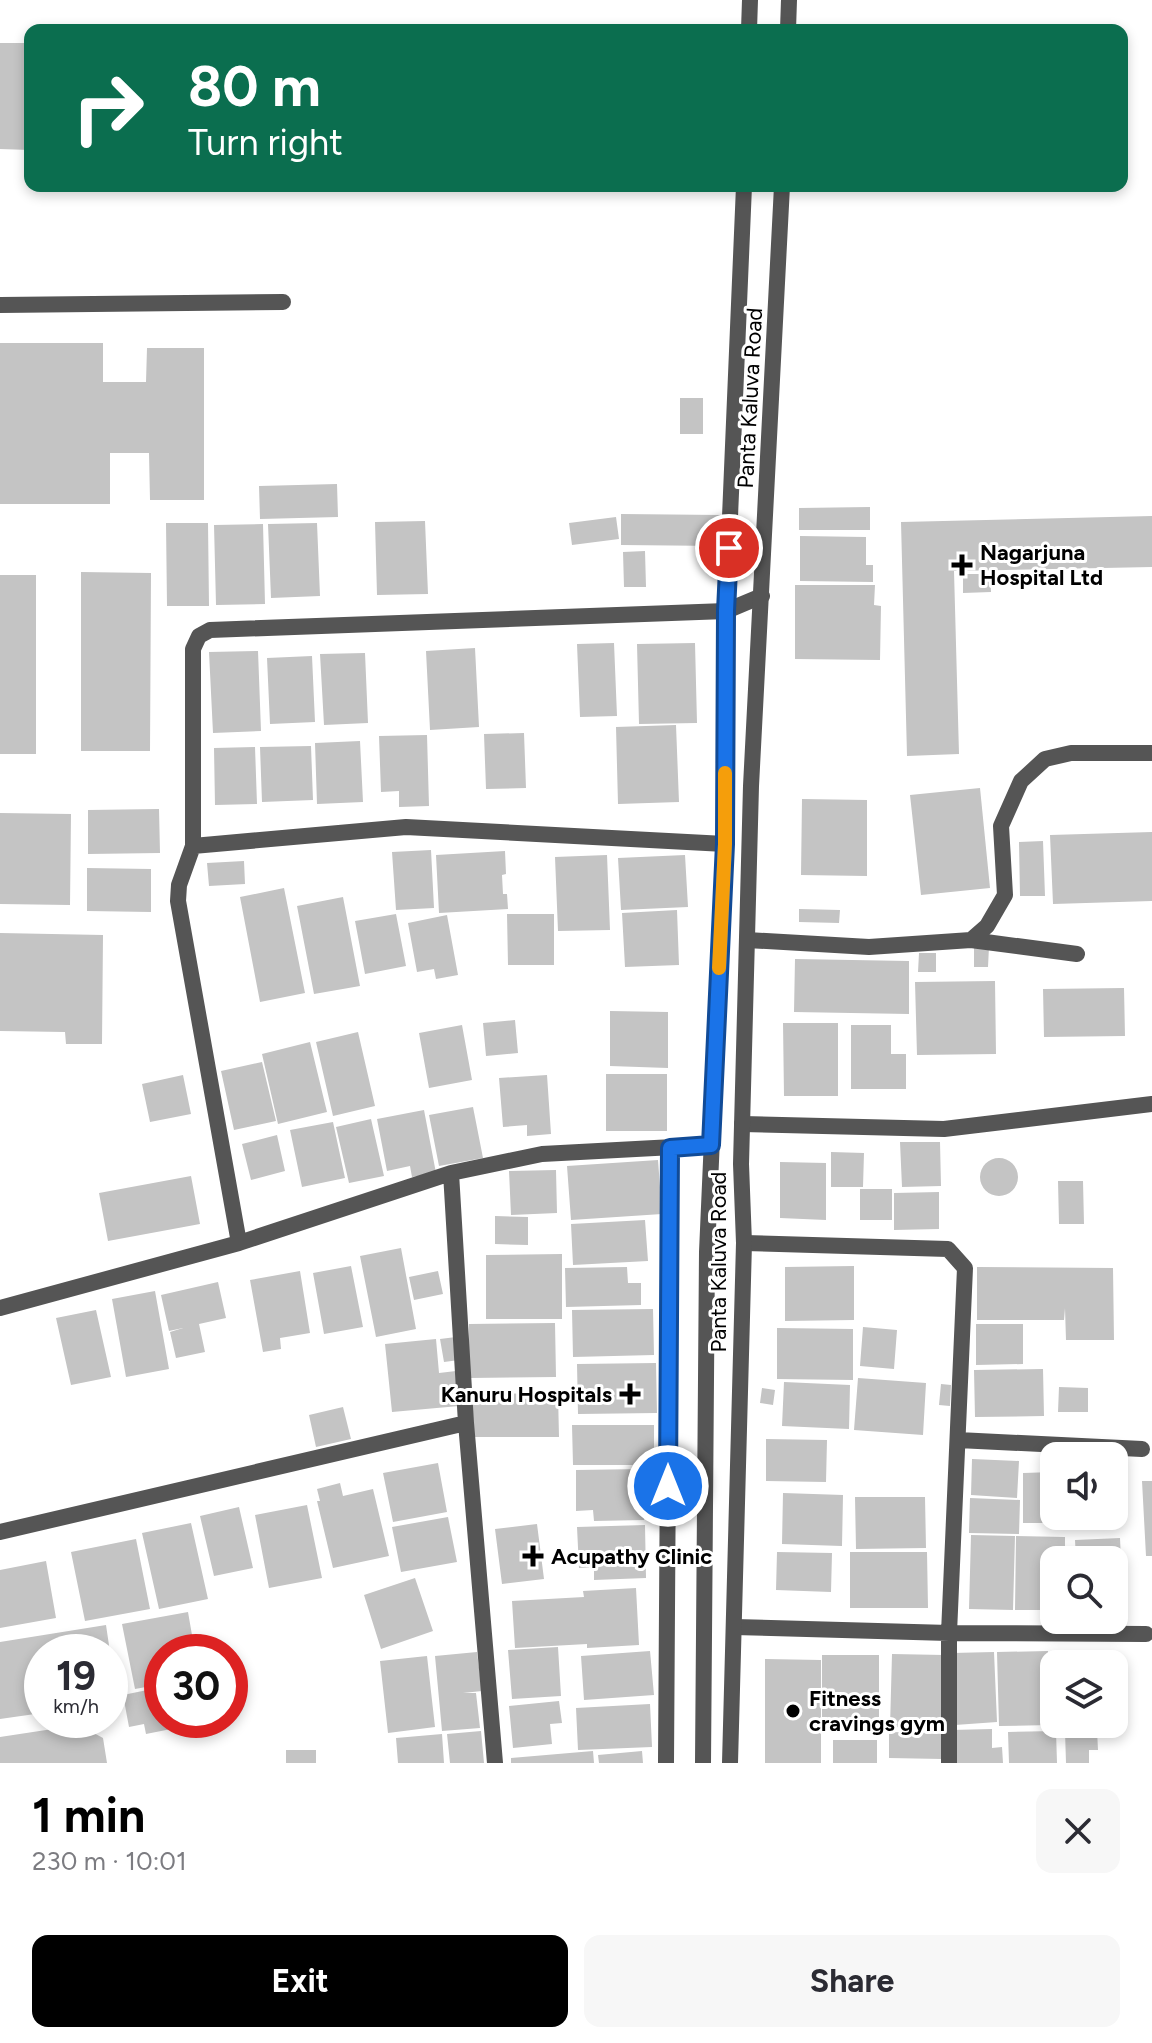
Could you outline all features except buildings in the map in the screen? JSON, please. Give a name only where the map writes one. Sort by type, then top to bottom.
[{"type":"street","points":[[749,24],[750,0]]},
{"type":"street","points":[[788,24],[789,0]]},
{"type":"street","name":"Panta Kaluva Road","points":[[703,1763],[707,1252],[725,844],[726,611],[744,192]]},
{"type":"street","name":"Panta Kaluva Road","points":[[730,1763],[744,1243],[742,1124],[751,786],[782,192]]},
{"type":"street","points":[[0,305],[283,302]]},
{"type":"street","points":[[239,1243],[178,901],[179,885],[193,846],[193,649],[199,636],[210,630],[726,611],[762,596]]},
{"type":"street","points":[[971,940],[987,926],[1005,895],[1001,826],[1021,781],[1045,759],[1071,753],[1152,753]]},
{"type":"street","points":[[193,846],[406,827],[725,844]]},
{"type":"street","points":[[747,940],[869,947],[971,940],[1077,954]]},
{"type":"street","points":[[742,1124],[944,1129],[1152,1104]]},
{"type":"street","points":[[0,1308],[239,1243],[451,1173],[542,1154],[711,1145]]},
{"type":"street","points":[[666,1763],[670,1148]]},
{"type":"street","points":[[451,1173],[466,1423],[495,1763]]},
{"type":"street","points":[[744,1243],[931,1247],[948,1249],[965,1268],[949,1633],[949,1763]]},
{"type":"street","points":[[0,1532],[466,1423]]},
{"type":"street","points":[[958,1440],[1142,1449]]},
{"type":"street","points":[[734,1627],[1146,1634]]},
{"type":"slow traffic","points":[[719,968],[725,773]]},
{"type":"place","name":"Nagarjuna Hospital Ltd","points":[[962,565]]},
{"type":"place","name":"Kanuru Hospitals","points":[[630,1394]]},
{"type":"place","name":"Acupathy Clinic","points":[[533,1556]]},
{"type":"place","name":"Fitness cravings gym","points":[[793,1711]]},
{"type":"route","points":[[668,1486],[670,1148],[711,1145],[725,844],[729,548]]}]
